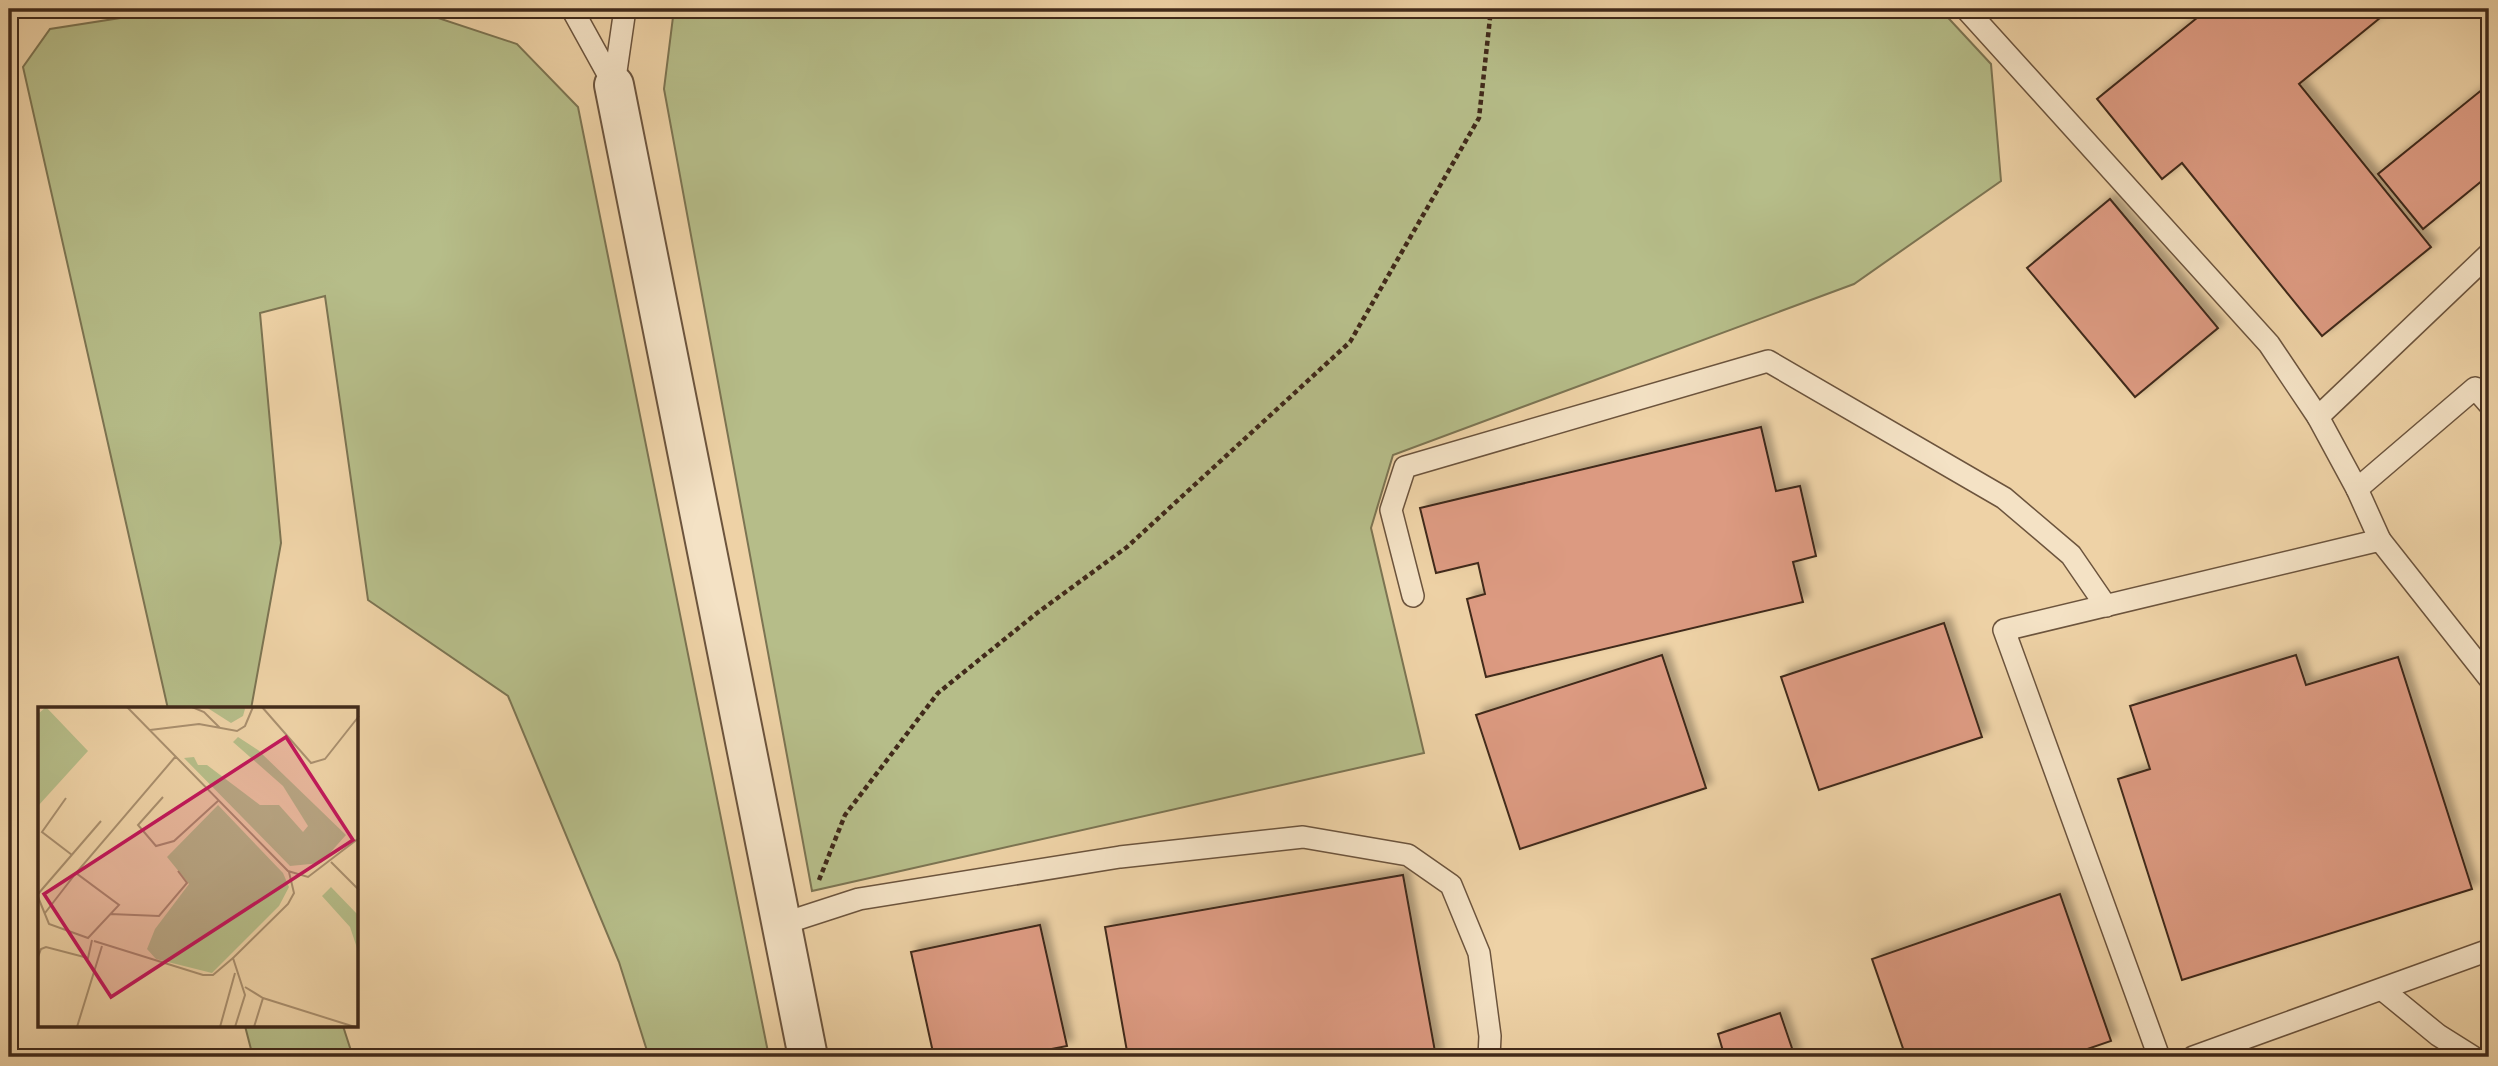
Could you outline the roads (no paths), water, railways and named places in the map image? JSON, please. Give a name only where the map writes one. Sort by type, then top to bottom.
[{"type":"street","points":[[614,85],[793,920],[808,1057]]},
{"type":"lane","points":[[572,9],[614,85]]},
{"type":"lane","points":[[614,85],[625,9]]},
{"type":"lane","points":[[1966,9],[2269,344],[2318,417],[2381,540],[2489,678]]},
{"type":"lane","points":[[2318,417],[2489,254]]},
{"type":"lane","points":[[1413,596],[1391,510],[1405,467],[1768,361],[2004,498],[2071,555],[2106,606]]},
{"type":"lane","points":[[2357,489],[2475,388],[2489,404]]},
{"type":"lane","points":[[2159,1057],[2004,630],[2381,540]]},
{"type":"lane","points":[[793,920],[859,899],[1086,862],[1303,837],[1408,855],[1451,885],[1479,953],[1490,1036],[1489,1057]]},
{"type":"lane","points":[[2193,1057],[2489,950]]},
{"type":"lane","points":[[2383,989],[2438,1035],[2473,1057]]}]
